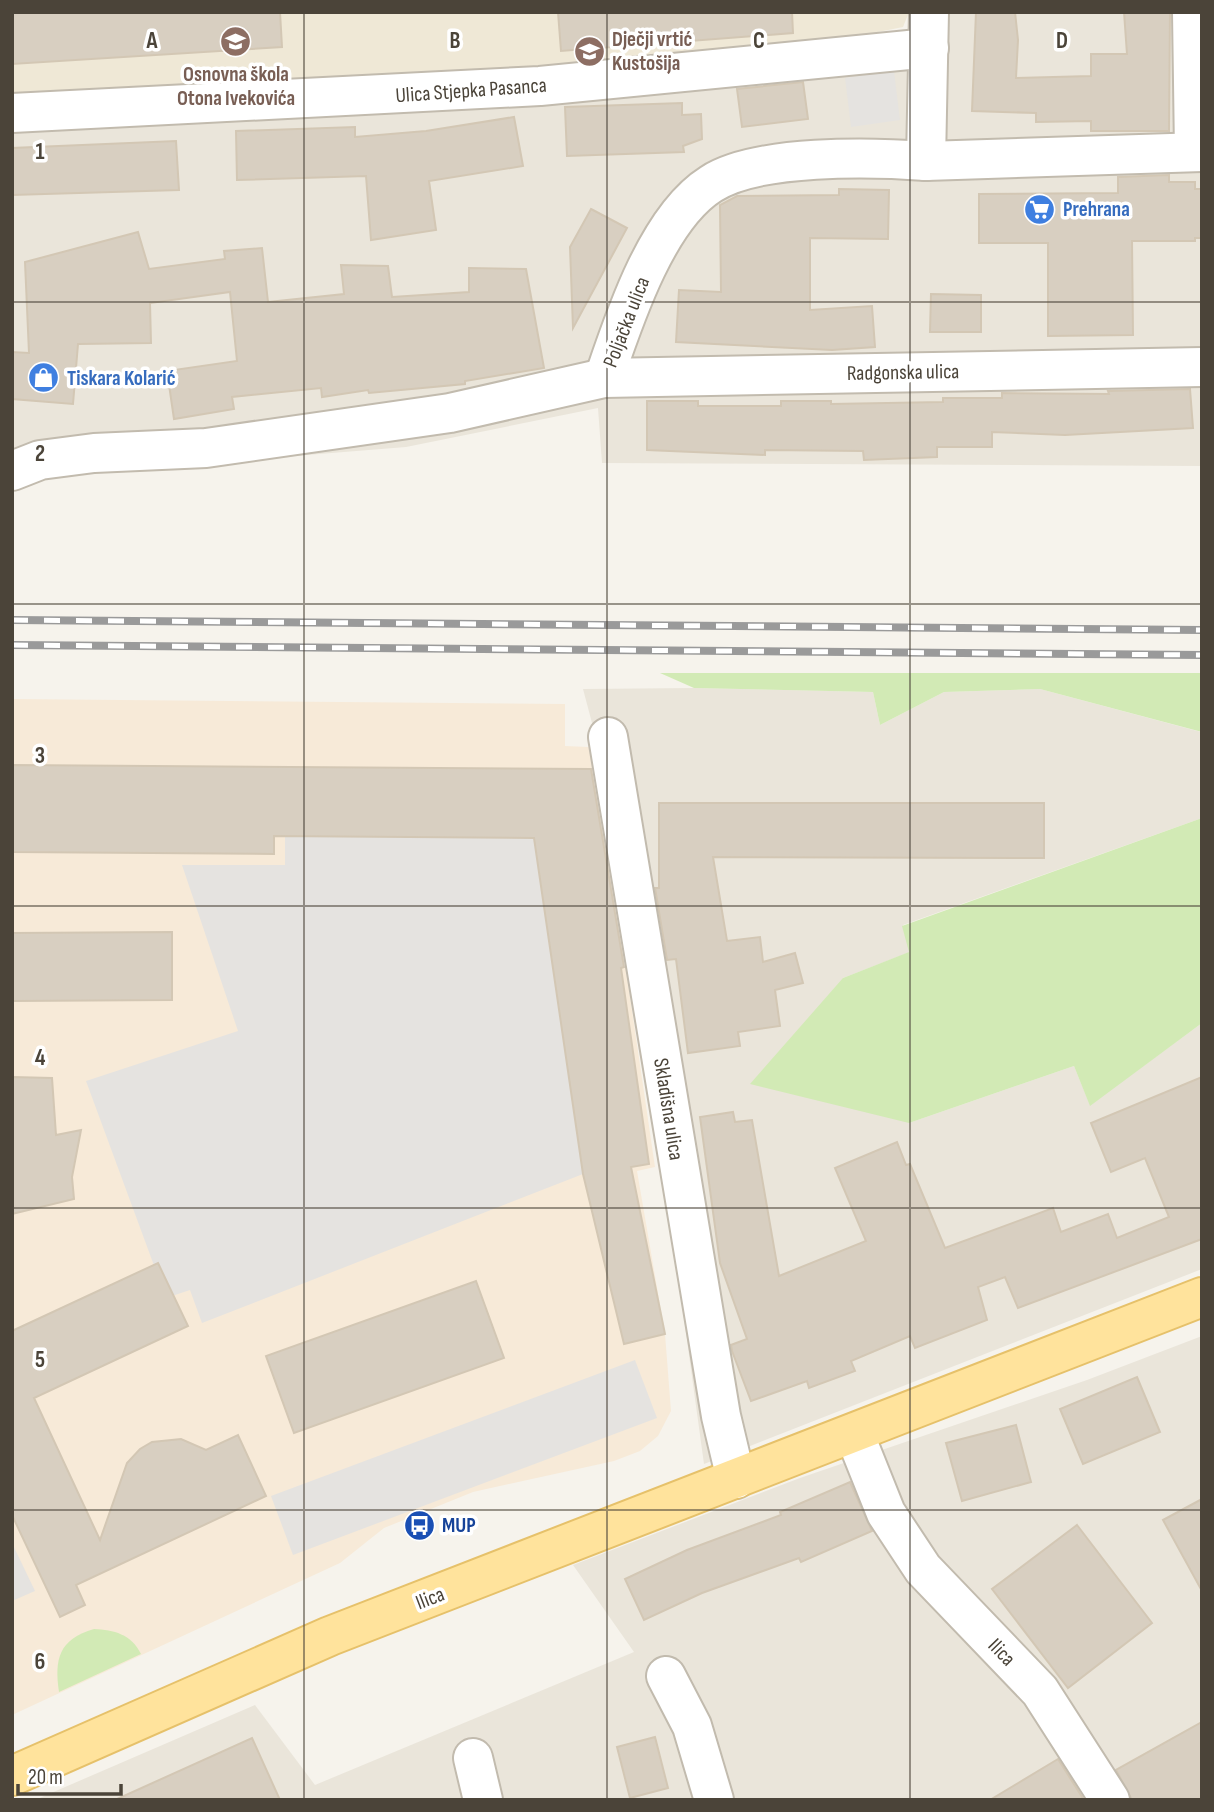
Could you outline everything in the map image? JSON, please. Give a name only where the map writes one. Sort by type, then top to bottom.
[{"type":"main road","name":"Ilica","points":[[12,1776],[330,1636],[1202,1297]]},
{"type":"street","points":[[1192,12],[1198,152]]},
{"type":"street","points":[[926,161],[929,30]]},
{"type":"street","name":"Ulica Stjepka Pasanca","points":[[12,113],[540,86],[929,30]]},
{"type":"street","name":"Poljačka ulica","points":[[12,471],[40,460],[206,448],[450,413],[604,378],[621,328],[653,253],[691,200],[710,184],[760,165],[886,158],[926,161],[1198,152]]},
{"type":"street","name":"Radgonska ulica","points":[[604,378],[1202,367]]},
{"type":"street","name":"Skladišna ulica","points":[[608,737],[721,1416],[736,1479]]},
{"type":"street","name":"Ilica","points":[[854,1433],[886,1513],[923,1569],[1040,1691],[1110,1800]]},
{"type":"street","points":[[666,1676],[692,1726],[714,1800]]},
{"type":"street","points":[[473,1758],[483,1800]]},
{"type":"shaded area","name":"Osnovna škola Otona Ivekovića","points":[[12,12],[909,12],[903,27],[878,32],[878,36],[559,66],[12,94]]},
{"type":"shaded area","points":[[946,12],[1202,12],[1202,466],[602,463],[598,408],[406,447],[158,467],[12,464],[12,132],[488,107],[941,62]]},
{"type":"shaded area","points":[[894,71],[900,120],[851,127],[845,78]]},
{"type":"shaded area","points":[[694,688],[873,692],[880,725],[944,692],[1040,689],[1201,732],[1202,736],[1202,818],[903,925],[910,952],[843,978],[909,1123],[1074,1066],[1090,1105],[1202,1023],[1202,1269],[704,1464],[613,802],[583,689]]},
{"type":"shaded area","name":"MUP","points":[[12,699],[565,704],[565,746],[588,747],[601,760],[607,840],[655,1167],[637,1171],[665,1334],[671,1411],[658,1436],[640,1451],[614,1461],[473,1492],[384,1528],[340,1563],[12,1715]]},
{"type":"shaded area","points":[[285,836],[534,838],[583,1174],[202,1323],[190,1290],[166,1298],[86,1081],[238,1031],[182,865],[285,865]]},
{"type":"shaded area","points":[[1202,1336],[1202,1800],[35,1800],[255,1705],[315,1785],[634,1652],[573,1565],[800,1478],[1087,1380]]},
{"type":"shaded area","points":[[635,1360],[657,1418],[293,1555],[271,1496]]},
{"type":"shaded area","points":[[12,1543],[35,1591],[12,1601]]},
{"type":"green space","points":[[660,673],[1202,673],[1202,732],[1040,689],[944,692],[880,725],[873,692],[694,688]]},
{"type":"green space","points":[[1202,818],[1202,1023],[1090,1106],[1074,1066],[909,1123],[750,1084],[843,978],[909,952],[902,926]]},
{"type":"green space","points":[[94,1629],[121,1634],[137,1647],[141,1654],[59,1692],[57,1670],[61,1652],[73,1638]]},
{"type":"building","points":[[12,12],[280,12],[282,47],[12,64]]},
{"type":"building","points":[[558,12],[792,12],[793,33],[561,51]]},
{"type":"building","points":[[976,12],[1015,12],[1018,40],[1016,78],[1091,76],[1091,54],[1127,54],[1124,12],[1170,12],[1169,131],[1091,131],[1091,121],[1036,122],[1036,113],[972,111]]},
{"type":"building","points":[[803,82],[808,119],[742,127],[737,89]]},
{"type":"building","points":[[682,103],[682,115],[701,114],[702,139],[683,146],[684,152],[567,156],[565,107]]},
{"type":"building","points":[[514,117],[523,166],[429,181],[436,230],[371,240],[366,176],[237,180],[236,131],[355,127],[355,137],[426,131]]},
{"type":"building","points":[[176,141],[179,190],[12,195],[12,148]]},
{"type":"building","points":[[1169,175],[1169,182],[1195,182],[1195,189],[1202,189],[1202,238],[1195,238],[1195,241],[1132,241],[1133,335],[1048,336],[1048,243],[979,243],[979,194],[1118,193],[1118,177]]},
{"type":"building","points":[[839,189],[889,190],[888,239],[810,238],[810,310],[872,306],[875,347],[832,350],[676,342],[679,290],[721,292],[720,205],[737,196],[839,195]]},
{"type":"building","points":[[591,209],[627,228],[573,328],[570,247]]},
{"type":"building","points":[[138,232],[149,269],[225,259],[224,251],[262,248],[268,302],[344,294],[341,265],[388,266],[392,297],[469,292],[469,268],[526,269],[544,368],[465,381],[465,384],[369,393],[368,390],[322,397],[321,388],[232,397],[234,409],[174,419],[167,371],[237,361],[230,292],[150,303],[151,343],[78,344],[73,404],[12,399],[12,352],[29,353],[25,262]]},
{"type":"building","points":[[931,294],[981,295],[981,332],[930,332]]},
{"type":"building","points":[[1190,389],[1193,428],[1065,435],[992,432],[992,447],[937,447],[937,457],[864,460],[863,451],[765,450],[765,455],[647,450],[647,401],[698,401],[698,406],[781,406],[781,401],[831,401],[831,404],[943,402],[943,398],[1002,398],[1002,393],[1109,394],[1108,391]]},
{"type":"building","points":[[12,765],[591,769],[624,967],[621,968],[649,1164],[631,1167],[665,1334],[624,1344],[583,1174],[534,838],[274,836],[274,854],[12,852]]},
{"type":"building","points":[[659,803],[1044,803],[1044,858],[713,857],[727,941],[760,937],[763,962],[795,953],[803,983],[775,990],[780,1026],[738,1032],[740,1046],[688,1053],[676,959],[667,960],[655,888],[659,888]]},
{"type":"building","points":[[172,932],[172,1000],[12,1001],[12,933]]},
{"type":"building","points":[[12,1077],[52,1078],[56,1135],[81,1130],[72,1177],[74,1199],[12,1214]]},
{"type":"building","points":[[1202,1077],[1202,1239],[1018,1308],[1005,1277],[978,1287],[987,1320],[915,1348],[910,1336],[851,1361],[855,1371],[809,1388],[807,1381],[751,1401],[732,1351],[731,1345],[747,1339],[720,1263],[700,1117],[733,1112],[735,1122],[752,1120],[779,1276],[866,1241],[835,1168],[897,1142],[906,1165],[910,1164],[945,1248],[1053,1208],[1061,1232],[1108,1214],[1117,1238],[1169,1217],[1145,1158],[1111,1172],[1091,1123]]},
{"type":"building","points":[[158,1263],[188,1326],[34,1398],[100,1540],[127,1463],[140,1449],[152,1442],[181,1439],[206,1450],[238,1435],[266,1496],[76,1585],[85,1605],[60,1617],[12,1515],[12,1331]]},
{"type":"building","points":[[476,1281],[504,1358],[294,1433],[266,1356]]},
{"type":"building","points":[[1137,1377],[1160,1432],[1083,1464],[1060,1409]]},
{"type":"building","points":[[1016,1425],[1031,1482],[962,1501],[946,1443]]},
{"type":"building","points":[[850,1482],[872,1531],[801,1562],[799,1558],[702,1593],[644,1620],[625,1579],[687,1550],[781,1515],[780,1512]]},
{"type":"building","points":[[1202,1499],[1202,1591],[1163,1520]]},
{"type":"building","points":[[1077,1525],[1152,1623],[1068,1688],[992,1589]]},
{"type":"building","points":[[1202,1722],[1202,1800],[1132,1800],[1116,1770]]},
{"type":"building","points":[[655,1737],[668,1788],[630,1798],[617,1747]]},
{"type":"building","points":[[252,1738],[280,1800],[115,1800]]},
{"type":"building","points":[[1058,1759],[1084,1800],[990,1800]]},
{"type":"railway","points":[[12,620],[1202,630]]},
{"type":"railway","points":[[12,645],[1202,655]]},
{"type":"place","name":"Osnovna škola Otona Ivekovića","points":[[236,42]]},
{"type":"place","name":"Dječji vrtić Kustošija","points":[[589,51]]},
{"type":"place","name":"Prehrana","points":[[1040,209]]},
{"type":"place","name":"Tiskara Kolarić","points":[[44,378]]},
{"type":"place","name":"MUP","points":[[419,1525]]}]
